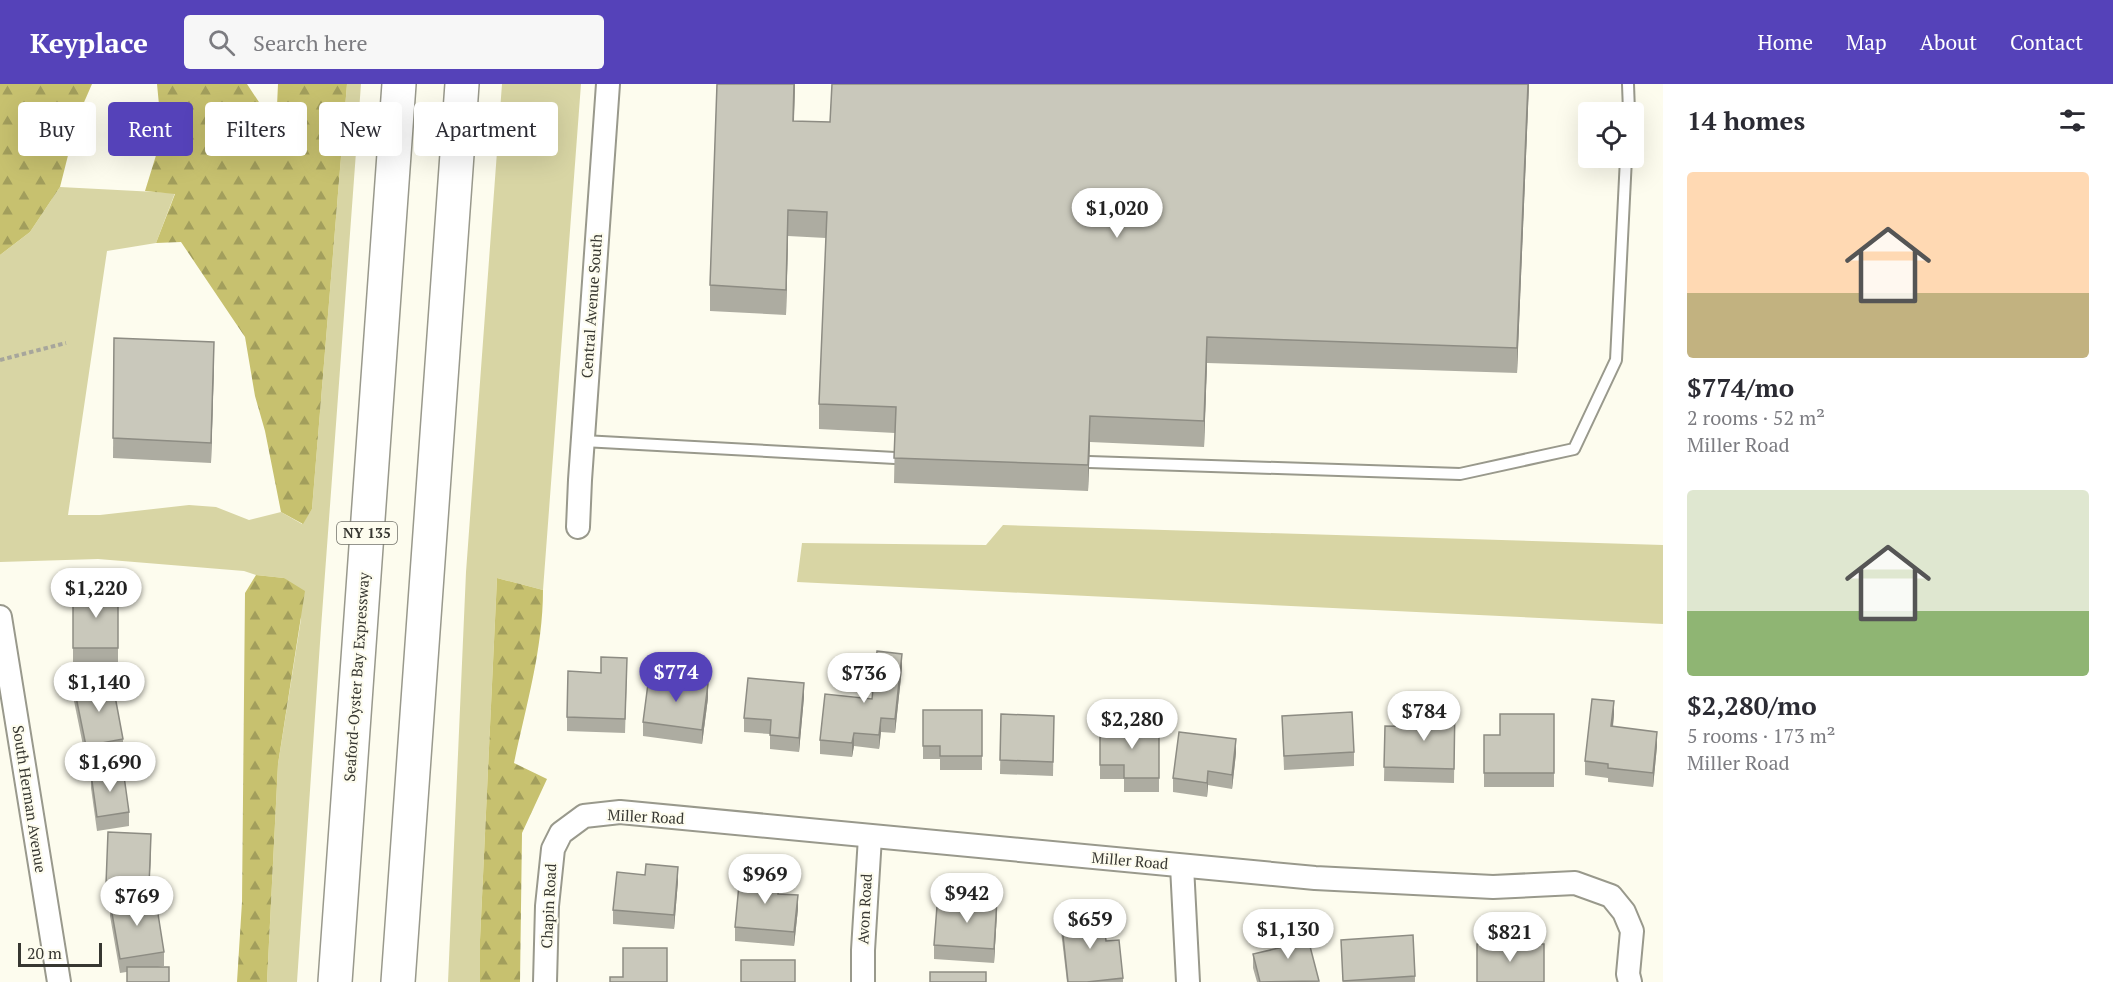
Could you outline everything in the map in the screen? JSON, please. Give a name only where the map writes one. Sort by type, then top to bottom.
[{"type":"highway","name":"Seaford-Oyster Bay Expressway","points":[[335,982],[399,84]]},
{"type":"highway","points":[[398,982],[462,84]]},
{"type":"street","name":"Central Avenue South","points":[[578,527],[582,441],[608,84]]},
{"type":"street","name":"South Herman Avenue","points":[[0,617],[59,982]]},
{"type":"street","name":"Miller Road","points":[[561,833],[584,816],[620,812],[1315,878],[1493,887],[1575,883],[1611,896],[1624,912],[1632,931],[1628,974],[1630,982]]},
{"type":"street","name":"Chapin Road","points":[[546,982],[548,890],[552,849],[561,833]]},
{"type":"street","name":"Avon Road","points":[[863,982],[870,837]]},
{"type":"street","points":[[1182,866],[1188,982]]},
{"type":"lane","points":[[1628,84],[1629,102]]},
{"type":"lane","points":[[1089,462],[1460,474],[1574,449],[1616,360],[1626,168]]},
{"type":"lane","points":[[582,441],[895,458]]},
{"type":"path","points":[[0,360],[66,343]]},
{"type":"shaded area","points":[[347,84],[361,84],[360,102],[346,102]]},
{"type":"shaded area","points":[[502,84],[581,84],[543,590],[497,578],[480,982],[448,982],[466,572],[497,156],[558,156],[558,102],[501,102]]},
{"type":"shaded area","points":[[341,156],[356,156],[297,982],[267,982],[278,764],[301,619],[284,578],[256,575],[244,571],[98,559],[0,562],[0,255],[30,232],[60,187],[175,193],[156,243],[107,251],[68,515],[100,515],[189,505],[216,507],[249,520],[281,512],[302,524],[312,509]]},
{"type":"shaded area","points":[[1003,525],[1663,545],[1663,624],[797,582],[802,543],[986,545]]},
{"type":"green space","points":[[0,84],[92,84],[84,102],[18,102],[18,156],[68,156],[60,187],[30,232],[0,255]]},
{"type":"green space","points":[[157,84],[247,84],[259,102],[205,102],[205,156],[307,156],[307,102],[277,102],[278,84],[347,84],[346,102],[319,102],[319,156],[341,156],[312,509],[303,524],[281,512],[265,431],[255,396],[245,337],[181,242],[156,243],[175,194],[145,191],[156,156],[193,156],[193,102],[159,102]]},
{"type":"green space","points":[[256,575],[284,578],[305,591],[278,764],[267,982],[237,982],[242,902],[245,593]]},
{"type":"green space","points":[[497,578],[543,590],[537,656],[514,763],[547,779],[522,833],[520,982],[480,982]]},
{"type":"building","points":[[717,84],[794,84],[793,121],[830,122],[832,84],[1528,84],[1517,348],[1207,337],[1204,421],[1090,416],[1088,465],[894,458],[896,407],[819,404],[827,212],[788,210],[786,290],[710,285]]},
{"type":"building","points":[[114,338],[214,342],[211,443],[113,438]]},
{"type":"building","points":[[73,590],[118,590],[118,648],[73,648]]},
{"type":"building","points":[[877,651],[902,654],[895,719],[881,718],[879,735],[854,733],[852,743],[820,740],[825,694],[872,699]]},
{"type":"building","points":[[601,657],[627,658],[625,719],[567,717],[568,671],[601,673]]},
{"type":"building","points":[[649,676],[708,684],[702,730],[643,722]]},
{"type":"building","points":[[748,678],[804,683],[799,738],[770,735],[771,720],[744,718]]},
{"type":"building","points":[[112,680],[123,739],[86,746],[74,687]]},
{"type":"building","points":[[1592,699],[1614,701],[1611,726],[1657,732],[1653,773],[1608,768],[1608,764],[1585,761]]},
{"type":"building","points":[[1434,700],[1455,700],[1454,769],[1384,767],[1385,726],[1434,727]]},
{"type":"building","points":[[923,710],[982,710],[982,756],[940,756],[940,746],[923,746]]},
{"type":"building","points":[[1352,712],[1354,752],[1284,756],[1282,716]]},
{"type":"building","points":[[1001,714],[1054,716],[1053,762],[1000,760]]},
{"type":"building","points":[[1500,714],[1554,714],[1554,773],[1484,773],[1484,735],[1500,735]]},
{"type":"building","points":[[1100,727],[1159,727],[1159,778],[1124,778],[1124,765],[1100,765]]},
{"type":"building","points":[[1179,732],[1236,739],[1232,775],[1208,771],[1207,783],[1173,778]]},
{"type":"building","points":[[123,769],[129,812],[97,817],[91,774]]},
{"type":"building","points":[[108,832],[151,834],[149,886],[106,884]]},
{"type":"building","points":[[646,864],[678,867],[674,915],[613,910],[617,872],[645,875]]},
{"type":"building","points":[[740,874],[780,878],[778,894],[798,895],[794,932],[735,927]]},
{"type":"building","points":[[155,895],[164,952],[120,959],[110,902]]},
{"type":"building","points":[[964,897],[997,899],[994,949],[934,945],[937,906],[963,908]]},
{"type":"building","points":[[1103,913],[1106,941],[1119,940],[1123,978],[1068,982],[1061,917]]},
{"type":"building","points":[[1305,927],[1319,981],[1260,982],[1253,954],[1279,948],[1276,934]]},
{"type":"building","points":[[1413,935],[1415,976],[1343,981],[1341,940]]},
{"type":"building","points":[[1477,944],[1544,944],[1544,982],[1477,982]]},
{"type":"building","points":[[623,948],[667,948],[667,982],[610,982],[610,977],[623,977]]},
{"type":"building","points":[[741,960],[795,960],[795,982],[741,982]]},
{"type":"building","points":[[127,967],[169,967],[169,982],[127,982]]},
{"type":"building","points":[[930,972],[986,972],[986,982],[930,982]]}]
